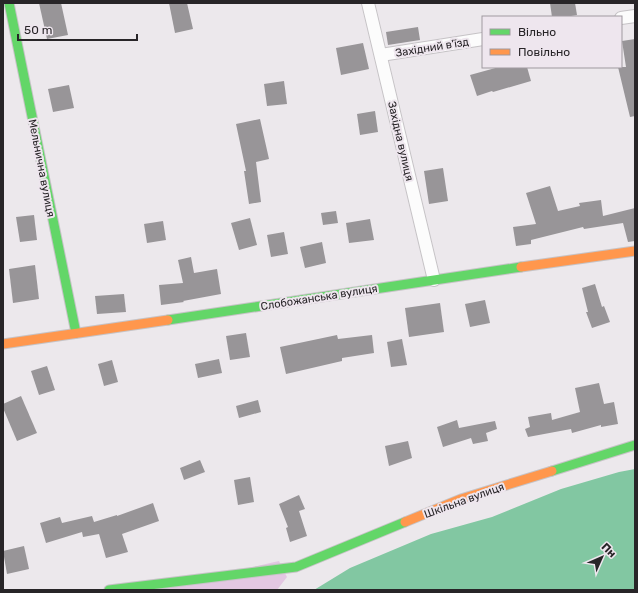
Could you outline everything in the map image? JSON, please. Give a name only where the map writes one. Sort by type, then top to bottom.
[{"type":"street","name":"Мельнична вулиця","points":[[9,3],[76,333]]},
{"type":"street","name":"Західна вулиця","points":[[368,3],[434,280]]},
{"type":"street","points":[[622,18],[635,16]]},
{"type":"street","name":"Західний в'їзд","points":[[380,55],[482,39]]},
{"type":"street","name":"Слобожанська вулиця","points":[[3,344],[635,251]]},
{"type":"street","name":"Шкільна вулиця","points":[[109,590],[296,567],[461,500],[635,445]]},
{"type":"shaded area","points":[[635,469],[635,590],[314,590],[350,568],[431,534],[492,517],[561,489],[619,472]]},
{"type":"shaded area","points":[[279,561],[287,577],[277,590],[154,590]]},
{"type":"building","points":[[39,3],[61,3],[68,35],[47,39]]},
{"type":"building","points":[[169,3],[187,3],[193,29],[175,33]]},
{"type":"building","points":[[550,3],[575,3],[577,15],[552,16]]},
{"type":"building","points":[[418,27],[420,40],[388,45],[386,32]]},
{"type":"building","points":[[635,39],[635,116],[630,117],[618,68],[626,67],[622,41]]},
{"type":"building","points":[[363,43],[369,69],[341,75],[336,48]]},
{"type":"building","points":[[495,68],[527,68],[531,81],[477,96],[470,75]]},
{"type":"building","points":[[284,81],[287,104],[267,106],[264,84]]},
{"type":"building","points":[[69,85],[74,108],[53,112],[48,89]]},
{"type":"building","points":[[375,111],[378,132],[360,135],[357,114]]},
{"type":"building","points":[[260,119],[269,159],[256,162],[261,202],[249,204],[244,171],[246,171],[236,124]]},
{"type":"building","points":[[443,168],[448,201],[429,204],[424,171]]},
{"type":"building","points":[[550,186],[558,211],[580,206],[579,203],[601,200],[603,216],[635,208],[635,241],[628,242],[623,223],[584,229],[583,227],[531,240],[531,244],[516,246],[513,227],[536,224],[526,193]]},
{"type":"building","points":[[336,211],[338,223],[323,225],[321,213]]},
{"type":"building","points":[[34,215],[37,240],[20,242],[16,217]]},
{"type":"building","points":[[250,218],[257,245],[239,250],[231,223]]},
{"type":"building","points":[[370,219],[374,240],[349,243],[346,223]]},
{"type":"building","points":[[163,221],[166,240],[147,243],[144,224]]},
{"type":"building","points":[[284,232],[288,254],[271,257],[267,235]]},
{"type":"building","points":[[322,242],[326,263],[305,268],[300,247]]},
{"type":"building","points":[[191,257],[194,273],[217,269],[221,294],[161,305],[159,285],[183,283],[178,260]]},
{"type":"building","points":[[35,265],[39,299],[13,303],[9,269]]},
{"type":"building","points":[[595,284],[602,307],[604,306],[610,322],[592,328],[586,312],[588,312],[582,288]]},
{"type":"building","points":[[124,294],[126,312],[97,314],[95,296]]},
{"type":"building","points":[[485,300],[490,323],[470,327],[465,304]]},
{"type":"building","points":[[440,303],[444,332],[409,337],[405,308]]},
{"type":"building","points":[[246,333],[250,357],[230,360],[226,336]]},
{"type":"building","points":[[337,335],[338,339],[372,335],[374,353],[342,358],[342,361],[286,374],[280,347]]},
{"type":"building","points":[[402,339],[407,365],[391,367],[387,342]]},
{"type":"building","points":[[219,359],[222,373],[198,378],[195,364]]},
{"type":"building","points":[[112,360],[118,382],[104,386],[98,364]]},
{"type":"building","points":[[47,366],[55,390],[39,395],[31,371]]},
{"type":"building","points":[[599,383],[604,404],[614,402],[618,424],[601,427],[601,425],[572,433],[571,429],[528,437],[525,429],[530,427],[528,417],[551,413],[552,420],[580,412],[575,388]]},
{"type":"building","points":[[21,396],[37,433],[17,441],[3,408],[3,404]]},
{"type":"building","points":[[258,400],[261,412],[239,418],[236,406]]},
{"type":"building","points":[[457,420],[459,428],[495,421],[497,429],[486,433],[488,441],[473,444],[471,438],[443,447],[437,427]]},
{"type":"building","points":[[408,441],[412,458],[389,466],[385,446]]},
{"type":"building","points":[[200,460],[205,472],[184,480],[180,468]]},
{"type":"building","points":[[250,477],[254,502],[238,505],[234,480]]},
{"type":"building","points":[[299,495],[305,509],[299,511],[307,536],[290,542],[286,528],[288,527],[279,504]]},
{"type":"building","points":[[153,503],[159,521],[122,534],[128,552],[106,558],[99,534],[83,537],[82,532],[46,543],[40,523],[60,517],[62,523],[92,516],[94,522],[117,516]]},
{"type":"building","points":[[24,546],[29,569],[7,574],[3,551]]},
{"type":"traffic: fast","points":[[9,3],[76,333]]},
{"type":"traffic: fast","points":[[168,320],[521,267]]},
{"type":"traffic: fast","points":[[552,471],[635,445]]},
{"type":"traffic: fast","points":[[109,590],[296,567],[405,522]]},
{"type":"traffic: slow","points":[[521,267],[635,251]]},
{"type":"traffic: slow","points":[[3,344],[168,320]]},
{"type":"traffic: slow","points":[[405,522],[461,499],[552,471]]}]
